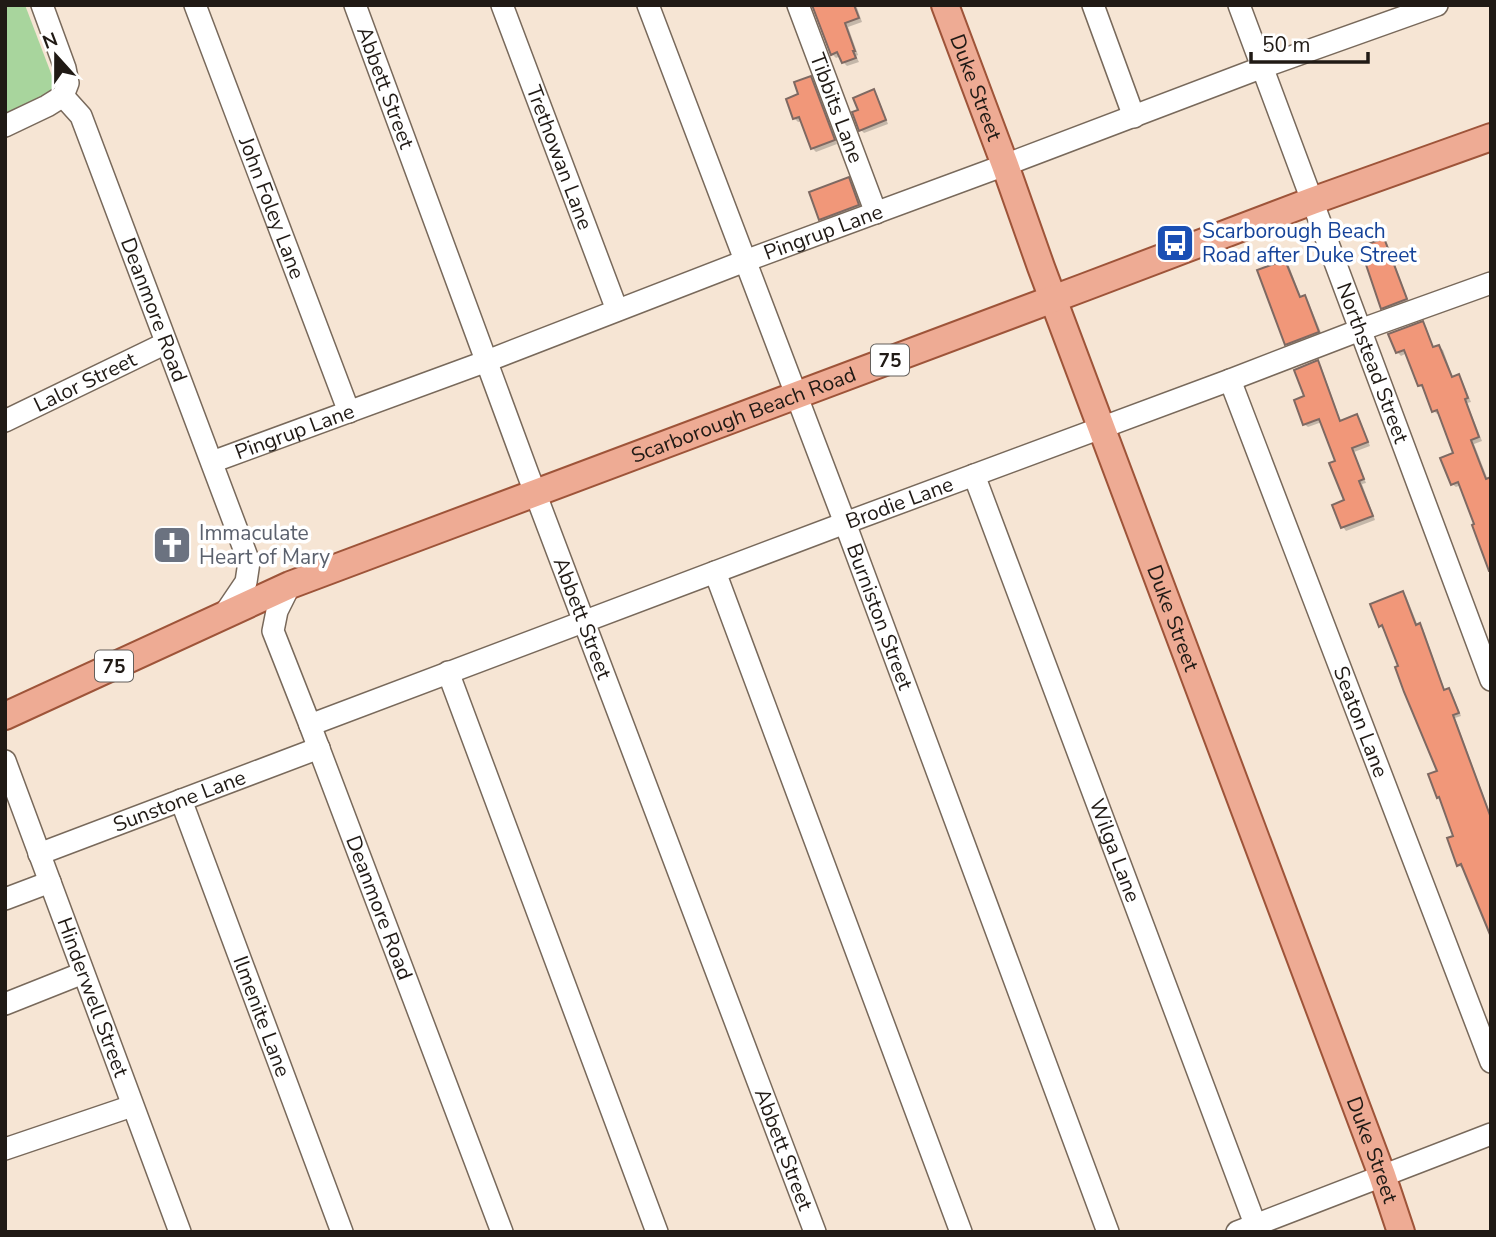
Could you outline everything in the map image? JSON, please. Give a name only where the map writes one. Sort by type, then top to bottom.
[{"type":"main road","name":"Duke Street","points":[[945,5],[1401,1232]]},
{"type":"main road","name":"Scarborough Beach Road","points":[[5,716],[290,585],[1312,201],[1491,137]]},
{"type":"street","points":[[5,126],[63,96],[68,83],[42,5]]},
{"type":"street","name":"John Foley Lane","points":[[195,5],[349,412]]},
{"type":"street","name":"Abbett Street","points":[[355,5],[583,621],[815,1232]]},
{"type":"street","name":"Trethowan Lane","points":[[502,5],[617,310]]},
{"type":"street","name":"Burniston Street","points":[[648,5],[845,523],[1108,1232]]},
{"type":"street","name":"Tibbits Lane","points":[[798,5],[876,213]]},
{"type":"street","points":[[1093,5],[1134,117]]},
{"type":"street","name":"Northstead Street","points":[[1239,5],[1491,681]]},
{"type":"street","name":"Pingrup Lane","points":[[212,462],[1134,117],[1388,14],[1437,5]]},
{"type":"street","name":"Deanmore Road","points":[[63,96],[80,116],[249,562],[246,582],[223,616]]},
{"type":"street","name":"Brodie Lane","points":[[310,724],[1360,330],[1491,284]]},
{"type":"street","name":"Lalor Street","points":[[5,421],[166,342]]},
{"type":"street","name":"Seaton Lane","points":[[1230,380],[1491,1062]]},
{"type":"street","name":"Wilga Lane","points":[[974,475],[1246,1228]]},
{"type":"street","points":[[715,572],[961,1232]]},
{"type":"street","name":"Deanmore Road","points":[[290,585],[277,611],[273,631],[502,1232]]},
{"type":"street","points":[[448,672],[657,1232]]},
{"type":"street","name":"Sunstone Lane","points":[[39,854],[319,748]]},
{"type":"street","name":"Hinderwell Street","points":[[5,761],[180,1232]]},
{"type":"street","name":"Ilmenite Lane","points":[[181,800],[342,1232]]},
{"type":"street","points":[[5,899],[50,882]]},
{"type":"street","points":[[5,1004],[83,973]]},
{"type":"street","points":[[5,1149],[132,1106]]},
{"type":"street","points":[[1246,1228],[1491,1134]]},
{"type":"green space","points":[[5,5],[25,5],[57,89],[5,114]]},
{"type":"building","points":[[812,5],[854,5],[859,18],[845,23],[856,58],[842,63],[837,52],[831,55]]},
{"type":"building","points":[[811,76],[835,140],[811,149],[799,117],[793,119],[786,99],[798,94],[794,82]]},
{"type":"building","points":[[874,89],[886,120],[859,131],[852,112],[858,110],[853,98]]},
{"type":"building","points":[[849,177],[859,205],[819,220],[809,192]]},
{"type":"building","points":[[1384,238],[1407,299],[1381,309],[1360,247]]},
{"type":"building","points":[[1285,260],[1300,297],[1305,295],[1319,332],[1285,345],[1257,270]]},
{"type":"building","points":[[1423,321],[1433,347],[1439,345],[1452,377],[1459,374],[1479,437],[1471,440],[1486,479],[1491,477],[1491,571],[1458,482],[1451,485],[1440,458],[1453,453],[1437,410],[1432,412],[1404,350],[1396,353],[1388,334]]},
{"type":"building","points":[[1318,360],[1340,421],[1357,414],[1368,442],[1352,448],[1364,479],[1359,481],[1373,516],[1341,528],[1332,505],[1344,500],[1329,463],[1335,461],[1319,419],[1303,425],[1294,400],[1304,396],[1294,370]]},
{"type":"building","points":[[1403,591],[1416,625],[1420,623],[1444,690],[1449,688],[1459,713],[1453,715],[1491,818],[1491,937],[1461,864],[1457,866],[1447,838],[1453,836],[1428,774],[1437,771],[1404,692],[1395,667],[1398,666],[1382,625],[1379,627],[1370,604]]},
{"type":"place","name":"Scarborough Beach Road after Duke Street","points":[[1175,243]]},
{"type":"place","name":"Immaculate Heart of Mary","points":[[172,545]]}]
